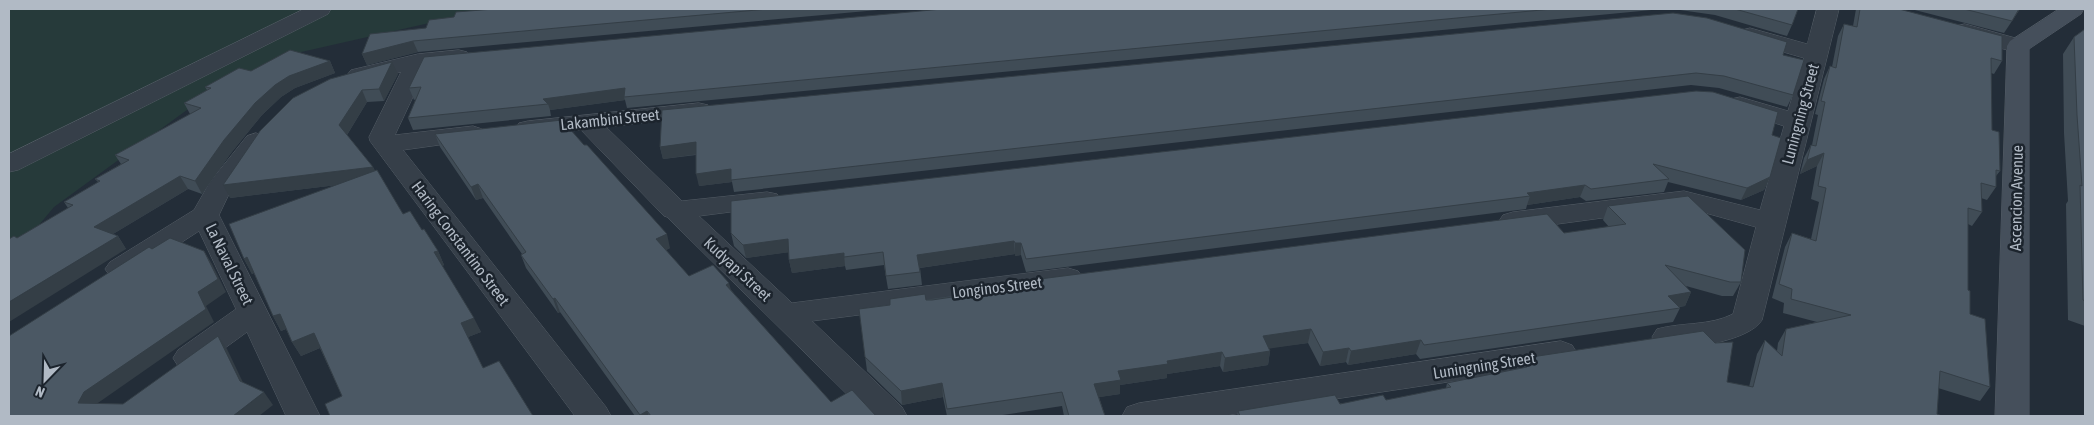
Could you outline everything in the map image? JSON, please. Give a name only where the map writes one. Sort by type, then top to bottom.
[{"type":"street","points":[[9,164],[320,9]]},
{"type":"street","name":"Luningning Street","points":[[1640,341],[1728,328],[1740,325],[1747,320],[1770,222],[1828,9]]},
{"type":"street","points":[[1945,26],[2018,46],[2073,9]]},
{"type":"street","points":[[1733,30],[1816,54]]},
{"type":"street","name":"Ascencion Avenue","points":[[2012,416],[2018,46]]},
{"type":"street","points":[[336,82],[418,61],[477,55]]},
{"type":"street","points":[[385,144],[382,137],[418,61]]},
{"type":"street","points":[[1719,98],[1798,122]]},
{"type":"street","name":"Lakambini Street","points":[[385,144],[586,121],[716,109]]},
{"type":"street","name":"La Naval Street","points":[[272,121],[219,188],[206,215],[303,416]]},
{"type":"street","name":"Kudyapi Street","points":[[586,121],[674,210],[787,314],[890,416]]},
{"type":"street","name":"Haring Constantino Street","points":[[385,144],[594,416]]},
{"type":"street","points":[[674,210],[793,197]]},
{"type":"street","points":[[1486,225],[1684,199],[1770,222]]},
{"type":"street","points":[[99,282],[206,215]]},
{"type":"street","name":"Longinos Street","points":[[787,314],[1092,275]]},
{"type":"street","points":[[164,376],[253,312]]},
{"type":"street","name":"Luningning Street","points":[[1139,416],[1591,349]]},
{"type":"green space","points":[[9,9],[563,9],[447,19],[288,55],[191,107],[54,207],[18,250],[9,254]]},
{"type":"building","points":[[494,9],[768,9],[413,41],[362,54],[370,34],[426,28],[429,20],[454,17],[456,12]]},
{"type":"building","points":[[942,9],[1552,9],[624,97],[625,88],[543,99],[548,104],[408,118],[421,87],[409,88],[424,57]]},
{"type":"building","points":[[1735,9],[1798,9],[1792,25]]},
{"type":"building","points":[[1860,9],[1899,9],[2002,36],[2002,61],[1991,58],[1992,130],[1999,132],[2000,171],[1996,170],[1996,187],[1981,183],[1982,212],[1968,208],[1968,290],[1970,291],[1970,314],[1985,319],[1990,387],[1940,371],[1937,414],[1942,416],[1240,416],[1238,411],[1335,395],[1340,404],[1383,395],[1386,400],[1451,387],[1447,383],[1527,367],[1525,358],[1703,331],[1715,343],[1733,342],[1727,382],[1753,387],[1765,340],[1782,356],[1786,329],[1851,315],[1791,299],[1792,289],[1779,284],[1792,233],[1816,241],[1826,188],[1818,186],[1824,153],[1807,160],[1811,145],[1816,146],[1825,102],[1821,101],[1830,66],[1836,68],[1844,24],[1857,27]]},
{"type":"building","points":[[1964,9],[2019,9],[2012,21]]},
{"type":"building","points":[[1673,13],[1707,18],[1787,42],[1783,55],[1804,60],[1793,95],[1724,76],[1696,73],[731,180],[731,169],[696,174],[696,142],[660,147],[662,110]]},
{"type":"building","points":[[2085,29],[2085,301],[2083,300],[2080,185],[2082,186],[2074,37]]},
{"type":"building","points":[[290,50],[330,61],[289,76],[275,85],[255,103],[224,140],[195,181],[180,176],[94,227],[118,236],[9,302],[9,239],[14,236],[17,238],[73,205],[64,202],[100,181],[95,179],[129,160],[115,155],[201,108],[184,103],[211,88],[205,87],[239,68],[251,71]]},
{"type":"building","points":[[392,62],[379,89],[362,90],[339,125],[373,167],[223,185],[260,131],[293,98],[330,79]]},
{"type":"building","points":[[1696,91],[1713,92],[1778,112],[1772,135],[1781,138],[1770,177],[1747,188],[1653,164],[1669,179],[1591,189],[1585,185],[1527,193],[1530,196],[1026,259],[1021,243],[1015,243],[1014,241],[917,255],[920,272],[886,276],[883,252],[844,257],[844,253],[789,260],[788,239],[743,245],[731,233],[731,201]]},
{"type":"building","points":[[562,120],[667,234],[656,239],[689,276],[713,265],[729,283],[726,285],[831,402],[852,390],[876,416],[651,416],[647,411],[640,415],[555,298],[553,299],[521,255],[526,252],[478,184],[471,187],[435,134]]},
{"type":"building","points":[[377,170],[403,214],[410,211],[422,230],[424,229],[438,251],[434,252],[474,318],[461,323],[483,368],[499,361],[533,416],[330,416],[325,404],[342,396],[314,333],[292,342],[280,314],[273,316],[247,257],[244,259],[229,224]]},
{"type":"building","points":[[1688,196],[1745,250],[1741,282],[1730,282],[1665,265],[1691,292],[1668,296],[1680,308],[1424,345],[1421,340],[1351,351],[1349,348],[1323,352],[1311,329],[1263,336],[1270,351],[1225,358],[1222,352],[1167,361],[1168,364],[1118,371],[1121,380],[1094,384],[1105,416],[1069,416],[1062,392],[947,409],[942,383],[901,391],[865,357],[859,309],[890,305],[890,299],[925,294],[926,300],[932,300],[1034,285],[1032,280],[1547,214],[1564,233],[1626,224],[1608,206]]},
{"type":"building","points":[[170,238],[204,251],[218,279],[198,292],[206,309],[84,392],[78,403],[123,404],[218,336],[240,381],[264,392],[233,416],[9,416],[9,336],[149,247],[152,249]]}]
